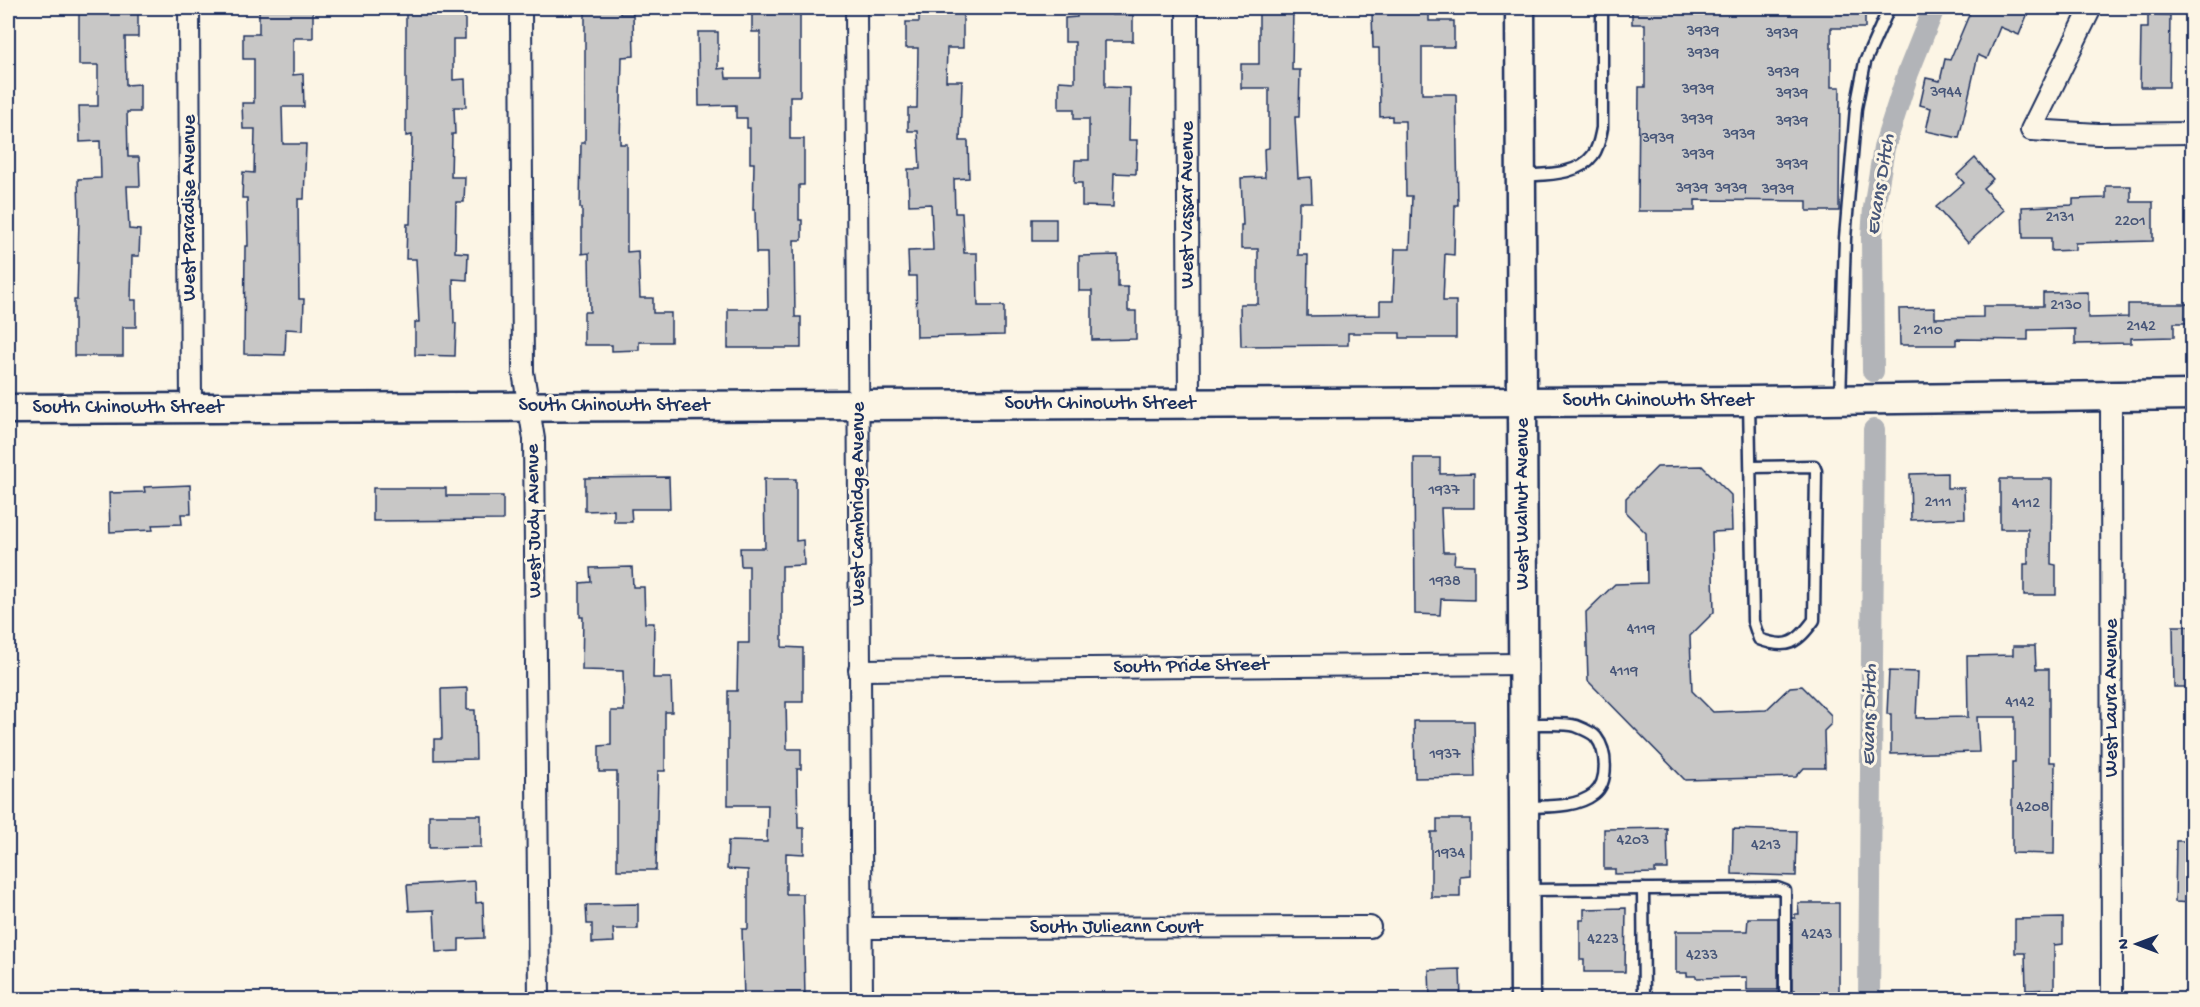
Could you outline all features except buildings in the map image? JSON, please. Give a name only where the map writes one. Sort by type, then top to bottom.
[{"type":"street","name":"West Paradise Avenue","points":[[189,8],[191,408]]},
{"type":"street","name":"West Judy Avenue","points":[[522,8],[523,372],[534,439],[538,999]]},
{"type":"street","name":"West Cambridge Avenue","points":[[856,8],[862,999]]},
{"type":"street","name":"West Vassar Avenue","points":[[1187,8],[1189,403]]},
{"type":"street","name":"West Walnut Avenue","points":[[1520,8],[1525,999]]},
{"type":"street","points":[[2091,8],[2031,130],[2098,134],[2193,133]]},
{"type":"street","name":"South Chinowth Street","points":[[8,409],[1749,401],[2193,395]]},
{"type":"street","name":"West Laura Avenue","points":[[2111,396],[2112,999]]},
{"type":"street","name":"South Pride Street","points":[[859,670],[1524,664]]},
{"type":"street","name":"South Julieann Court","points":[[862,928],[1370,927]]},
{"type":"lane","points":[[1521,176],[1554,173],[1578,167],[1593,157],[1599,145],[1602,128],[1602,8]]},
{"type":"lane","points":[[1840,400],[1845,238],[1856,108],[1865,62],[1889,8]]},
{"type":"lane","points":[[1749,401],[1753,621],[1759,639],[1778,644],[1790,644],[1802,637],[1814,620],[1814,466],[1751,467]]},
{"type":"lane","points":[[1524,724],[1575,726],[1596,737],[1605,758],[1603,780],[1595,793],[1564,805],[1525,807]]},
{"type":"lane","points":[[1525,890],[1777,888],[1785,891],[1785,999]]},
{"type":"lane","points":[[1642,889],[1644,999]]},
{"type":"waterway","name":"Evans Ditch","points":[[1873,371],[1872,237],[1874,208],[1884,148],[1908,73],[1934,8]]},
{"type":"waterway","name":"Evans Ditch","points":[[1869,1000],[1874,430]]}]
